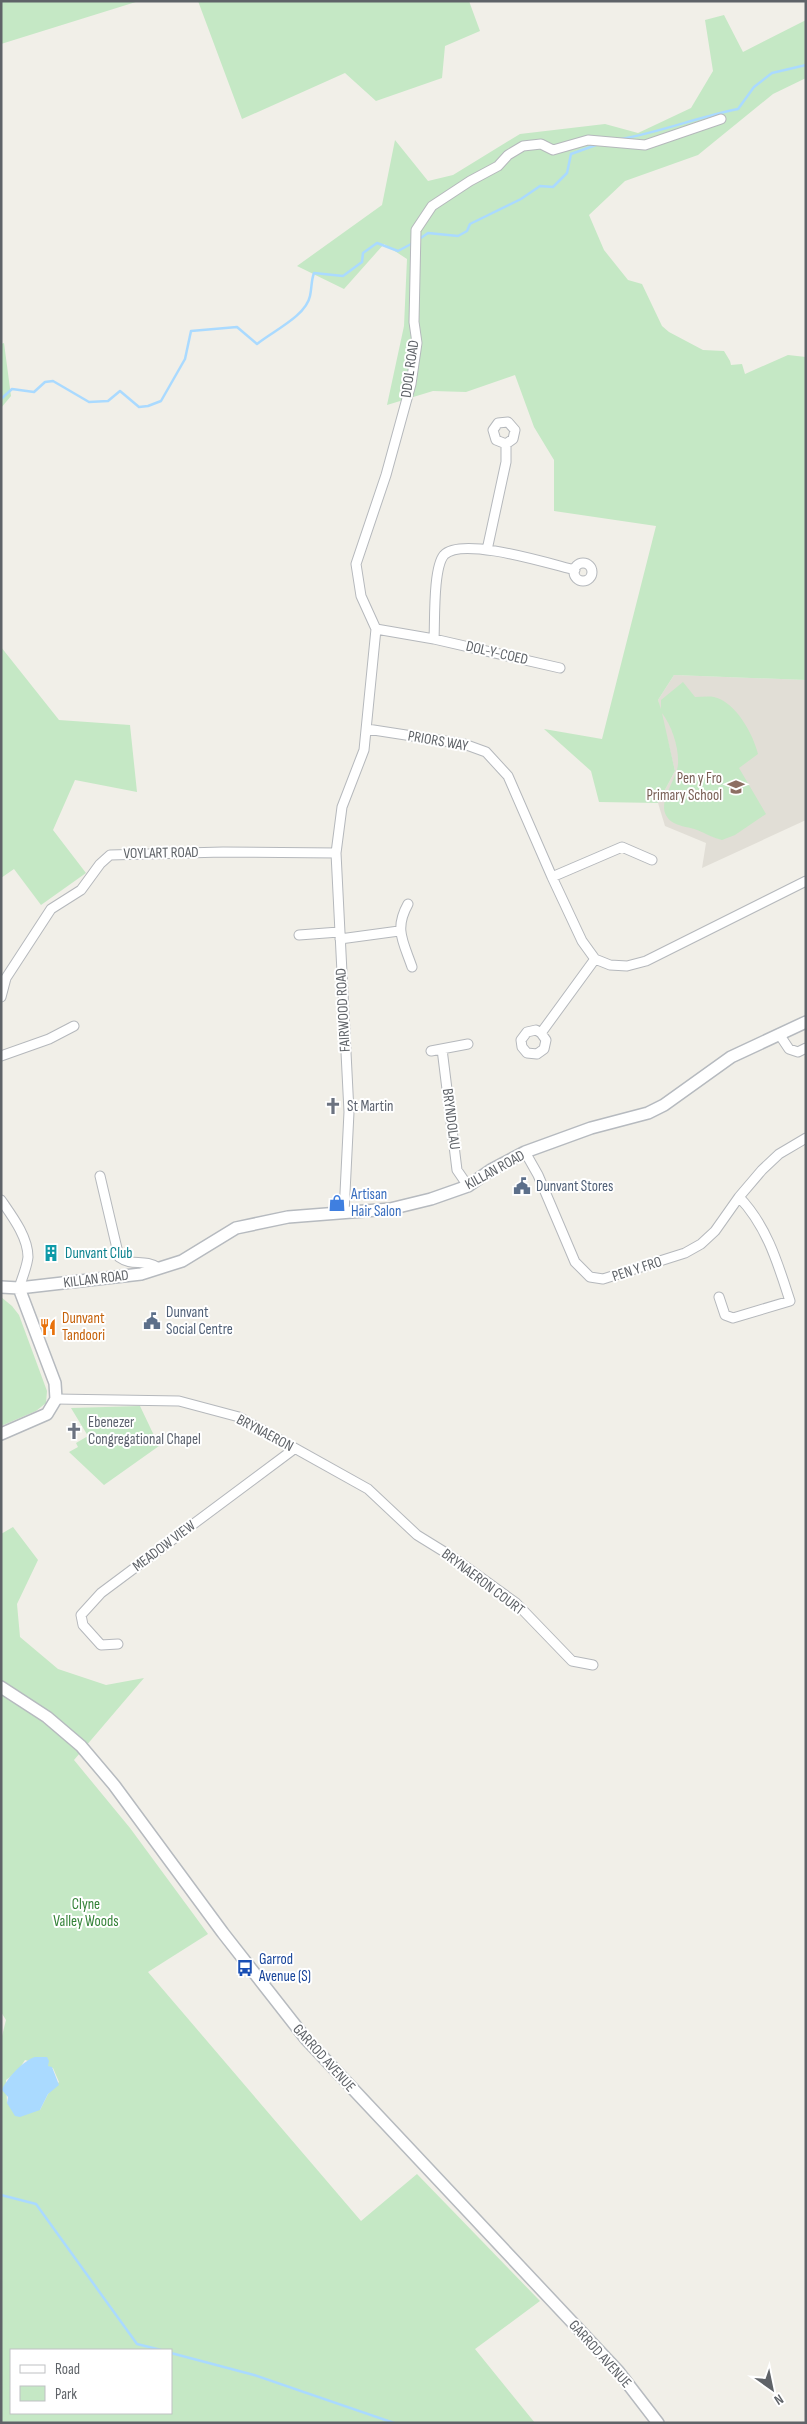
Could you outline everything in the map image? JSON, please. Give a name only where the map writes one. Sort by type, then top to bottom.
[{"type":"main road","name":"KILLAN ROAD","points":[[1,1287],[19,1288],[141,1274],[182,1261],[236,1228],[288,1217],[390,1209],[431,1199],[468,1186],[491,1170],[526,1152],[591,1128],[648,1114],[664,1105],[731,1057],[806,1022]]},
{"type":"main road","points":[[1,1434],[47,1414],[56,1399],[55,1383],[19,1288]]},
{"type":"main road","name":"GARROD AVENUE","points":[[1,1687],[47,1717],[81,1746],[114,1785],[223,1933],[306,2039],[618,2371],[658,2423]]},
{"type":"street","name":"DDOL ROAD","points":[[342,807],[364,750],[376,629],[361,596],[356,564],[386,475],[411,384],[417,343],[414,306],[416,230],[432,206],[470,181],[498,166],[508,155],[523,146],[541,144],[554,150],[588,140],[645,145],[720,118]]},
{"type":"street","points":[[487,550],[506,462],[506,444]]},
{"type":"street","points":[[434,639],[438,569],[444,556],[455,549],[487,550],[575,570]]},
{"type":"street","name":"DOL-Y-COED","points":[[376,629],[434,639],[560,668]]},
{"type":"street","name":"PRIORS WAY","points":[[367,729],[464,744],[486,752],[508,776],[582,941],[594,959]]},
{"type":"street","name":"FAIRWOOD ROAD","points":[[342,807],[336,852],[349,1112],[344,1212]]},
{"type":"street","points":[[552,877],[622,847],[652,860]]},
{"type":"street","name":"VOYLART ROAD","points":[[1,997],[6,978],[51,909],[81,890],[100,864],[110,855],[336,852]]},
{"type":"street","points":[[541,1033],[594,959],[610,965],[627,966],[646,961],[710,927],[806,881]]},
{"type":"street","points":[[408,904],[401,917],[400,930],[412,967]]},
{"type":"street","points":[[298,935],[339,936],[400,930]]},
{"type":"street","points":[[1,1056],[49,1040],[74,1026]]},
{"type":"street","points":[[780,1034],[788,1049],[798,1052],[806,1048]]},
{"type":"street","points":[[431,1051],[468,1044]]},
{"type":"street","name":"BRYNDOLAU","points":[[442,1050],[457,1170],[468,1186]]},
{"type":"street","name":"PEN Y FRO","points":[[526,1152],[538,1175],[575,1262],[590,1277],[603,1279],[685,1253],[701,1244],[715,1231],[739,1197],[779,1154],[806,1138]]},
{"type":"street","points":[[100,1176],[119,1257],[126,1262],[149,1262],[159,1268]]},
{"type":"street","points":[[719,1297],[725,1315],[733,1318],[790,1301],[772,1248],[752,1210],[739,1197]]},
{"type":"street","points":[[1,1200],[15,1220],[27,1247],[28,1259],[19,1288]]},
{"type":"street","name":"BRYNAERON","points":[[56,1399],[179,1401],[239,1417],[368,1489],[417,1535]]},
{"type":"street","name":"MEADOW VIEW","points":[[118,1644],[101,1646],[83,1625],[81,1615],[102,1593],[294,1449]]},
{"type":"street","name":"BRYNAERON COURT","points":[[417,1535],[451,1556],[516,1603],[572,1661],[593,1665]]},
{"type":"shaded area","name":"Pen y Fro Primary School","points":[[674,675],[806,680],[806,820],[702,868],[706,843],[665,826],[658,803],[675,771],[658,700]]},
{"type":"green space","points":[[1,1],[139,1],[1,44]]},
{"type":"green space","points":[[198,1],[469,1],[480,31],[445,46],[442,78],[376,101],[345,73],[242,119]]},
{"type":"green space","points":[[724,15],[743,52],[806,20],[806,78],[773,94],[698,155],[625,181],[589,215],[604,250],[628,280],[642,284],[662,326],[669,332],[703,350],[724,351],[731,365],[742,364],[745,374],[788,355],[806,357],[806,680],[674,675],[658,700],[661,709],[661,700],[683,682],[695,697],[714,697],[722,700],[736,712],[748,728],[758,754],[739,768],[766,814],[735,835],[722,840],[674,823],[667,817],[664,803],[677,771],[678,758],[672,731],[662,713],[675,771],[658,803],[599,802],[591,771],[544,729],[602,739],[656,526],[554,511],[554,460],[534,427],[515,375],[466,392],[433,391],[387,405],[404,326],[407,259],[384,244],[344,289],[297,266],[382,205],[395,140],[428,181],[453,175],[520,134],[605,124],[638,133],[691,108],[713,71],[705,20]]},
{"type":"green space","points":[[4,343],[11,396],[1,408],[1,344]]},
{"type":"green space","points":[[1,647],[59,720],[130,725],[137,792],[75,780],[53,830],[86,873],[41,905],[14,869],[1,878]]},
{"type":"green space","points":[[1,1297],[19,1315],[47,1391],[46,1403],[36,1411],[1,1426]]},
{"type":"green space","points":[[140,1406],[159,1446],[104,1485],[69,1452],[78,1447],[76,1443],[88,1436],[71,1408]]},
{"type":"green space","name":"Clyne Valley Woods","points":[[13,1527],[38,1560],[17,1604],[20,1637],[58,1669],[106,1685],[144,1678],[74,1760],[130,1828],[208,1934],[148,1972],[361,2221],[417,2174],[540,2301],[475,2349],[535,2423],[1,2423],[1,2040],[6,2020],[1,2012],[1,1534]],"holes":[[[25,2060],[53,2068],[59,2082],[48,2094],[40,2110],[7,2103],[6,2080],[17,2072]]]},
{"type":"water","points":[[35,2057],[47,2057],[49,2061],[48,2066],[52,2067],[59,2085],[48,2094],[40,2110],[20,2117],[15,2116],[7,2103],[8,2097],[2,2090],[16,2070]]},
{"type":"waterway","points":[[621,139],[738,109],[754,87],[772,73],[806,65]]},
{"type":"waterway","points":[[418,240],[428,233],[458,236],[467,231],[470,224],[521,199],[540,186],[553,187],[567,173],[571,154],[596,145]]},
{"type":"waterway","points":[[1,399],[12,389],[34,392],[45,382],[53,381],[89,402],[108,401],[120,391],[139,407],[148,406],[161,401],[185,359],[191,331],[237,327],[257,344],[296,317],[302,310],[310,296],[314,273],[343,276],[362,262],[363,253],[377,243],[398,251],[413,243]]},
{"type":"waterway","points":[[1,2195],[36,2204],[137,2344],[157,2349]]},
{"type":"waterway","points":[[172,2353],[254,2375],[394,2423]]},
{"type":"place","name":"Pen y Fro Primary School","points":[[736,787]]},
{"type":"place","name":"St Martin","points":[[333,1106]]},
{"type":"place","name":"Dunvant Stores","points":[[522,1186]]},
{"type":"place","name":"Artisan Hair Salon","points":[[337,1203]]},
{"type":"place","name":"Dunvant Club","points":[[51,1253]]},
{"type":"place","name":"Dunvant Social Centre","points":[[152,1321]]},
{"type":"place","name":"Dunvant Tandoori","points":[[48,1327]]},
{"type":"place","name":"Ebenezer Congregational Chapel","points":[[74,1431]]},
{"type":"place","name":"Garrod Avenue (S)","points":[[245,1968]]}]
